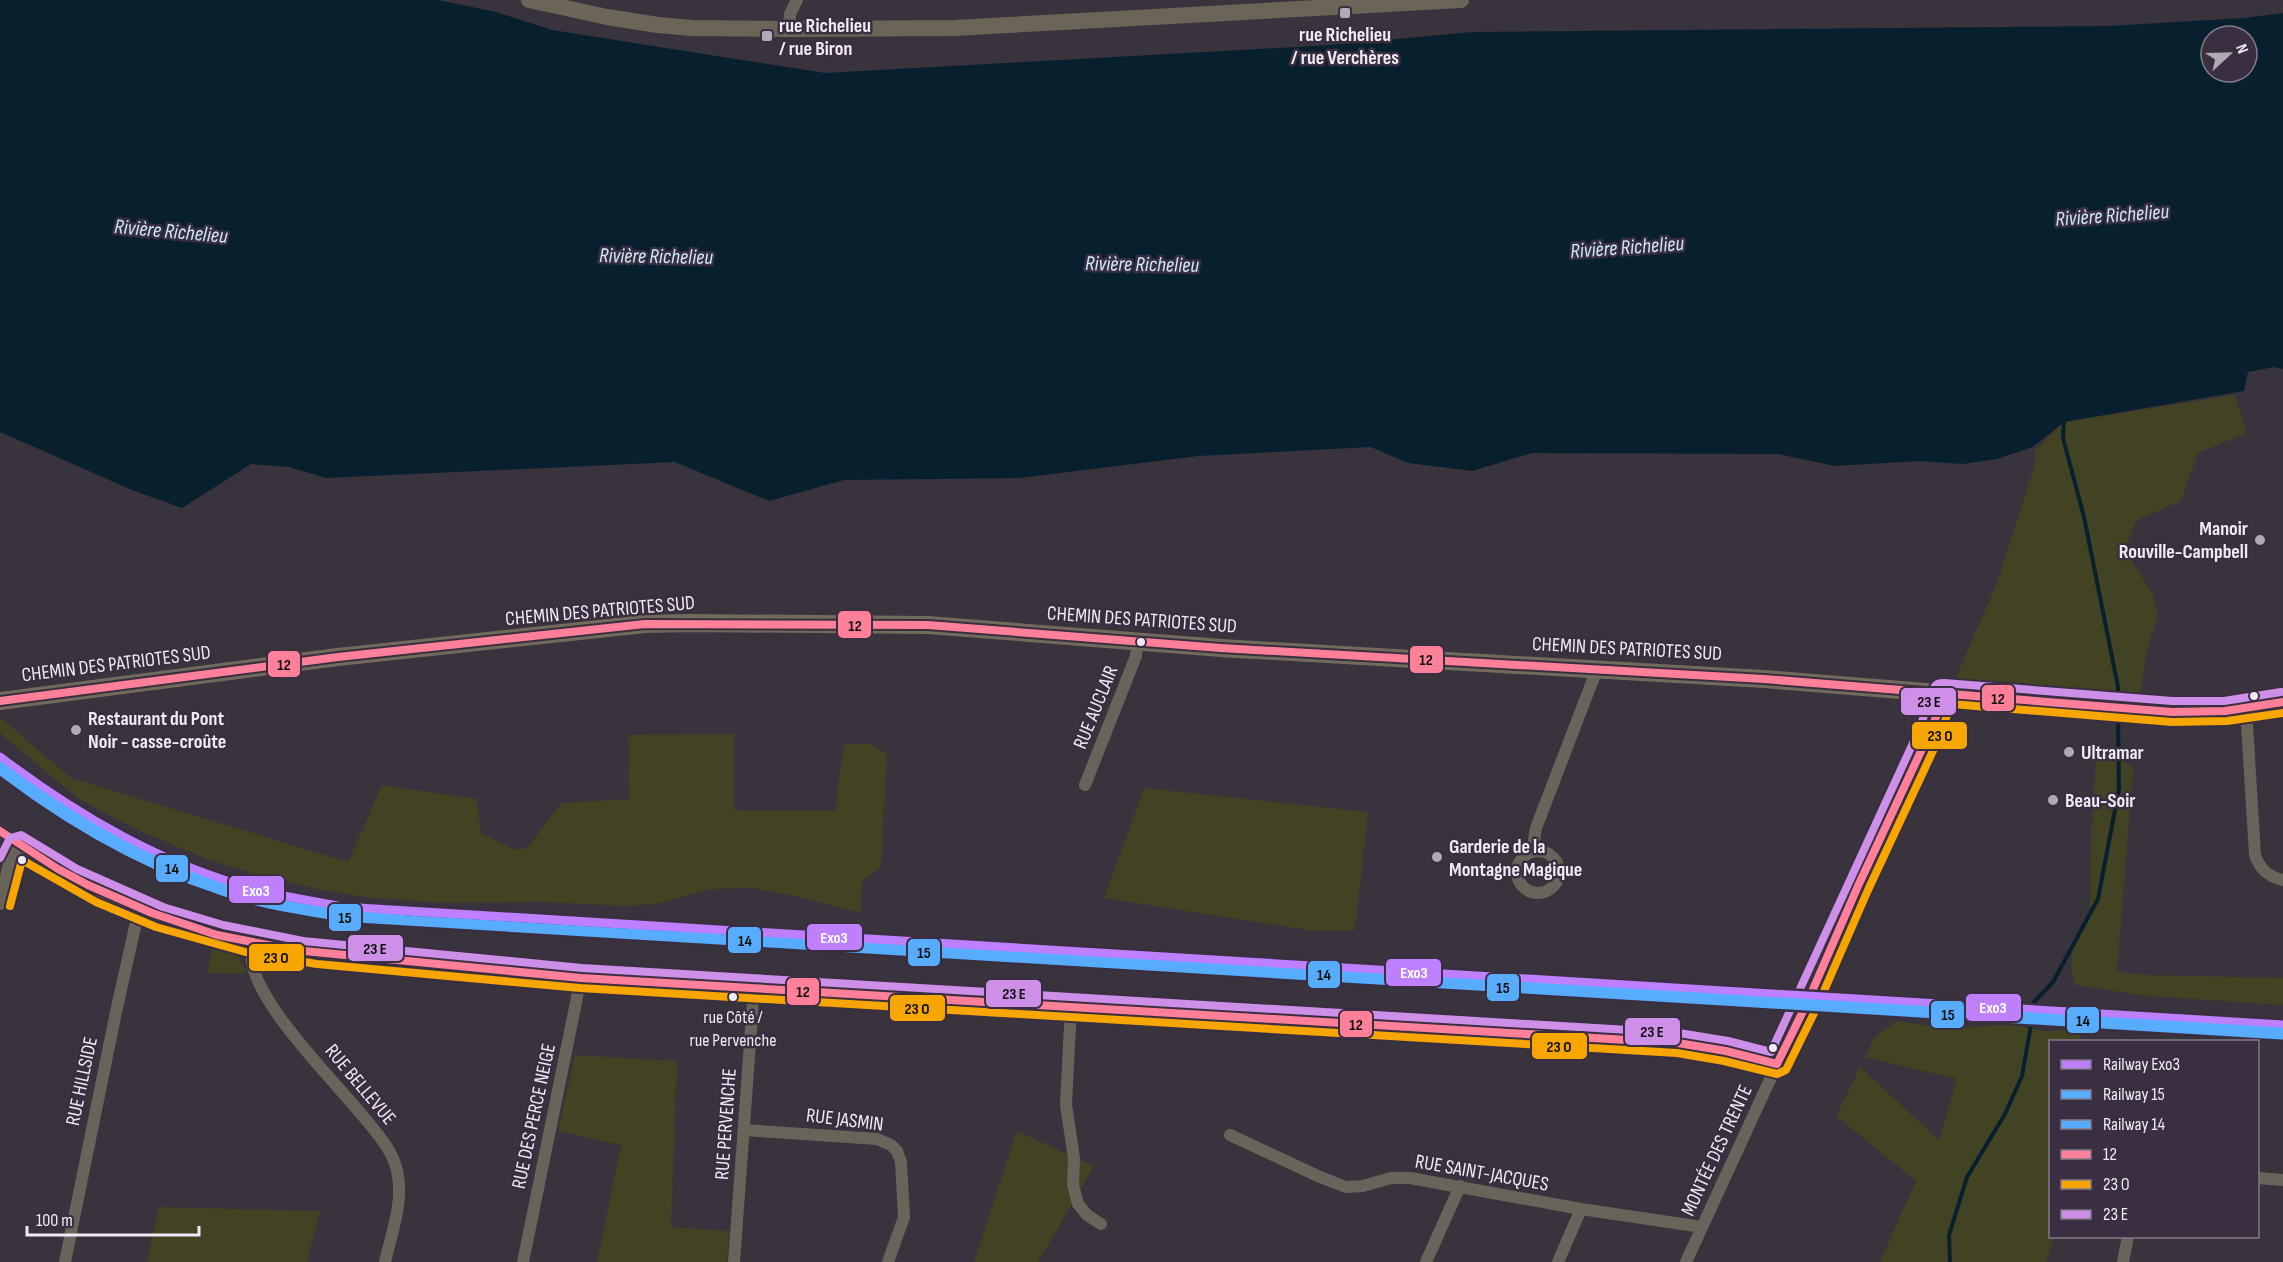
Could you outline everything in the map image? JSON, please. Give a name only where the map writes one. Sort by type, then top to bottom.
[{"type":"main road","points":[[529,0],[547,2],[607,17],[691,28],[954,28],[1358,3],[1461,0]]},
{"type":"main road","name":"CHEMIN DES PATRIOTES SUD","points":[[0,700],[338,657],[655,624],[908,624],[1233,649],[1743,677],[2172,712],[2246,709],[2283,702]]},
{"type":"street","points":[[789,28],[790,14],[796,0]]},
{"type":"street","name":"RUE AUCLAIR","points":[[1085,785],[1136,656],[1138,641]]},
{"type":"street","points":[[1532,852],[1536,828],[1597,669]]},
{"type":"street","name":"MONTÉE DES TRENTE","points":[[1686,1262],[1929,734],[1943,693]]},
{"type":"street","points":[[2246,709],[2254,855],[2268,875],[2283,880]]},
{"type":"street","points":[[0,831],[61,872],[140,909],[182,924],[253,944],[478,970],[581,978],[1678,1043],[1726,1051],[1777,1064]]},
{"type":"street","points":[[0,904],[9,863],[18,845]]},
{"type":"street","name":"RUE HILLSIDE","points":[[65,1262],[116,1012],[140,909]]},
{"type":"street","name":"RUE BELLEVUE","points":[[253,944],[254,969],[281,1018],[362,1114],[393,1157],[399,1177],[399,1191],[385,1262]]},
{"type":"street","name":"RUE DES PERCE NEIGE","points":[[523,1262],[581,978]]},
{"type":"street","name":"RUE PERVENCHE","points":[[734,1262],[754,988]]},
{"type":"street","points":[[1071,1006],[1066,1105],[1074,1158],[1073,1185],[1078,1204],[1087,1215],[1101,1224]]},
{"type":"street","name":"RUE JASMIN","points":[[744,1130],[877,1139],[891,1145],[897,1151],[901,1162],[904,1211],[903,1223],[888,1262]]},
{"type":"street","name":"RUE SAINT-JACQUES","points":[[1230,1135],[1346,1187],[1383,1179],[1400,1178],[1702,1227]]},
{"type":"street","points":[[2259,1178],[2283,1180]]},
{"type":"street","points":[[1426,1262],[1460,1186]]},
{"type":"street","points":[[1558,1262],[1581,1209]]},
{"type":"street","points":[[2122,1262],[2128,1238]]},
{"type":"green space","points":[[2235,395],[2247,433],[2198,453],[2181,501],[2137,520],[2125,549],[2153,595],[2158,614],[2146,654],[2140,698],[1953,684],[1997,583],[2036,461],[2034,451],[2064,422]]},
{"type":"green space","points":[[0,717],[71,778],[348,862],[382,785],[477,799],[481,833],[515,850],[527,848],[561,803],[629,799],[628,735],[734,734],[734,810],[835,811],[844,744],[871,744],[887,754],[881,866],[862,882],[861,913],[795,896],[752,888],[711,889],[656,904],[626,906],[546,902],[441,903],[366,897],[322,890],[261,876],[207,859],[145,833],[80,800],[0,733]]},
{"type":"green space","points":[[2096,760],[2124,761],[2133,768],[2117,972],[2148,975],[2283,978],[2283,1005],[2148,996],[2075,985],[2071,969],[2072,951],[2090,911],[2091,837]]},
{"type":"green space","points":[[1144,788],[1368,812],[1355,930],[1314,931],[1104,898]]},
{"type":"green space","points":[[214,940],[236,950],[247,973],[207,973]]},
{"type":"green space","points":[[1897,1021],[1949,1029],[2008,1024],[2046,1031],[2079,1030],[2081,1040],[2049,1040],[2049,1238],[2054,1238],[2046,1262],[1880,1262],[1916,1181],[1836,1116],[1860,1067],[1939,1140],[1957,1079],[1865,1057],[1874,1038]]},
{"type":"green space","points":[[575,1055],[677,1061],[671,1227],[729,1231],[727,1262],[597,1262],[621,1145],[558,1131]]},
{"type":"green space","points":[[1017,1131],[1094,1166],[1038,1262],[974,1262]]},
{"type":"green space","points":[[159,1207],[320,1211],[307,1262],[147,1262]]},
{"type":"water","name":"Rivière Richelieu","points":[[0,0],[438,0],[496,12],[552,30],[825,73],[1332,45],[1472,32],[2109,26],[2244,18],[2283,13],[2283,369],[2274,367],[2248,372],[2244,391],[2064,422],[2033,447],[1997,459],[1963,464],[1919,461],[1835,466],[1778,454],[1532,453],[1472,471],[1408,463],[1371,447],[1198,456],[1020,478],[844,480],[769,501],[675,462],[326,478],[289,467],[251,464],[182,508],[132,490],[0,432]]},
{"type":"waterway","points":[[2064,418],[2063,438],[2084,517],[2118,696]]},
{"type":"waterway","points":[[2034,1002],[2053,982],[2098,899],[2119,789],[2118,717]]},
{"type":"waterway","points":[[1950,1262],[1949,1235],[1967,1177],[2005,1114],[2022,1076],[2031,1025]]},
{"type":"rail line","name":"Exo3","points":[[0,757],[91,818],[122,836],[188,867],[257,890],[342,907],[2283,1025]]},
{"type":"rail line","name":"14","points":[[0,766],[33,790],[103,834],[176,870],[254,898],[294,907],[344,914],[426,921],[2283,1032]]},
{"type":"rail line","name":"15","points":[[0,770],[29,792],[90,831],[154,864],[221,891],[256,901],[341,917],[2282,1035]]},
{"type":"transit line","name":"12","points":[[0,701],[338,657],[645,624],[928,625],[1221,648],[1764,679],[2172,712],[2225,711],[2283,702]]},
{"type":"transit line","points":[[0,858],[10,838],[21,835],[77,869],[163,907],[223,925],[303,941],[582,968],[1679,1033],[1728,1041],[1771,1052],[1919,730],[1937,684],[2172,701],[2224,701],[2281,692]]},
{"type":"transit line","name":"12","points":[[0,831],[58,869],[152,913],[217,935],[294,950],[581,978],[1678,1043],[1726,1051],[1777,1064],[1929,734],[1943,693]]},
{"type":"transit line","points":[[10,906],[22,860],[96,902],[156,927],[249,953],[317,964],[580,988],[1677,1053],[1724,1061],[1777,1074],[1786,1070],[1817,1007],[1868,890],[1939,738],[1951,704],[2172,722],[2227,721],[2283,713]]},
{"type":"place","name":"rue Richelieu / rue Verchères","points":[[1345,13]]},
{"type":"place","name":"rue Richelieu / rue Biron","points":[[767,36]]},
{"type":"place","name":"Manoir Rouville-Campbell","points":[[2260,540]]},
{"type":"place","name":"Restaurant du Pont Noir - casse-croûte","points":[[76,730]]},
{"type":"place","name":"Ultramar","points":[[2069,752]]},
{"type":"place","name":"Beau-Soir","points":[[2053,800]]},
{"type":"place","name":"Garderie de la Montagne Magique","points":[[1437,857]]},
{"type":"place","name":"rue Côté / rue Pervenche","points":[[733,997]]}]
